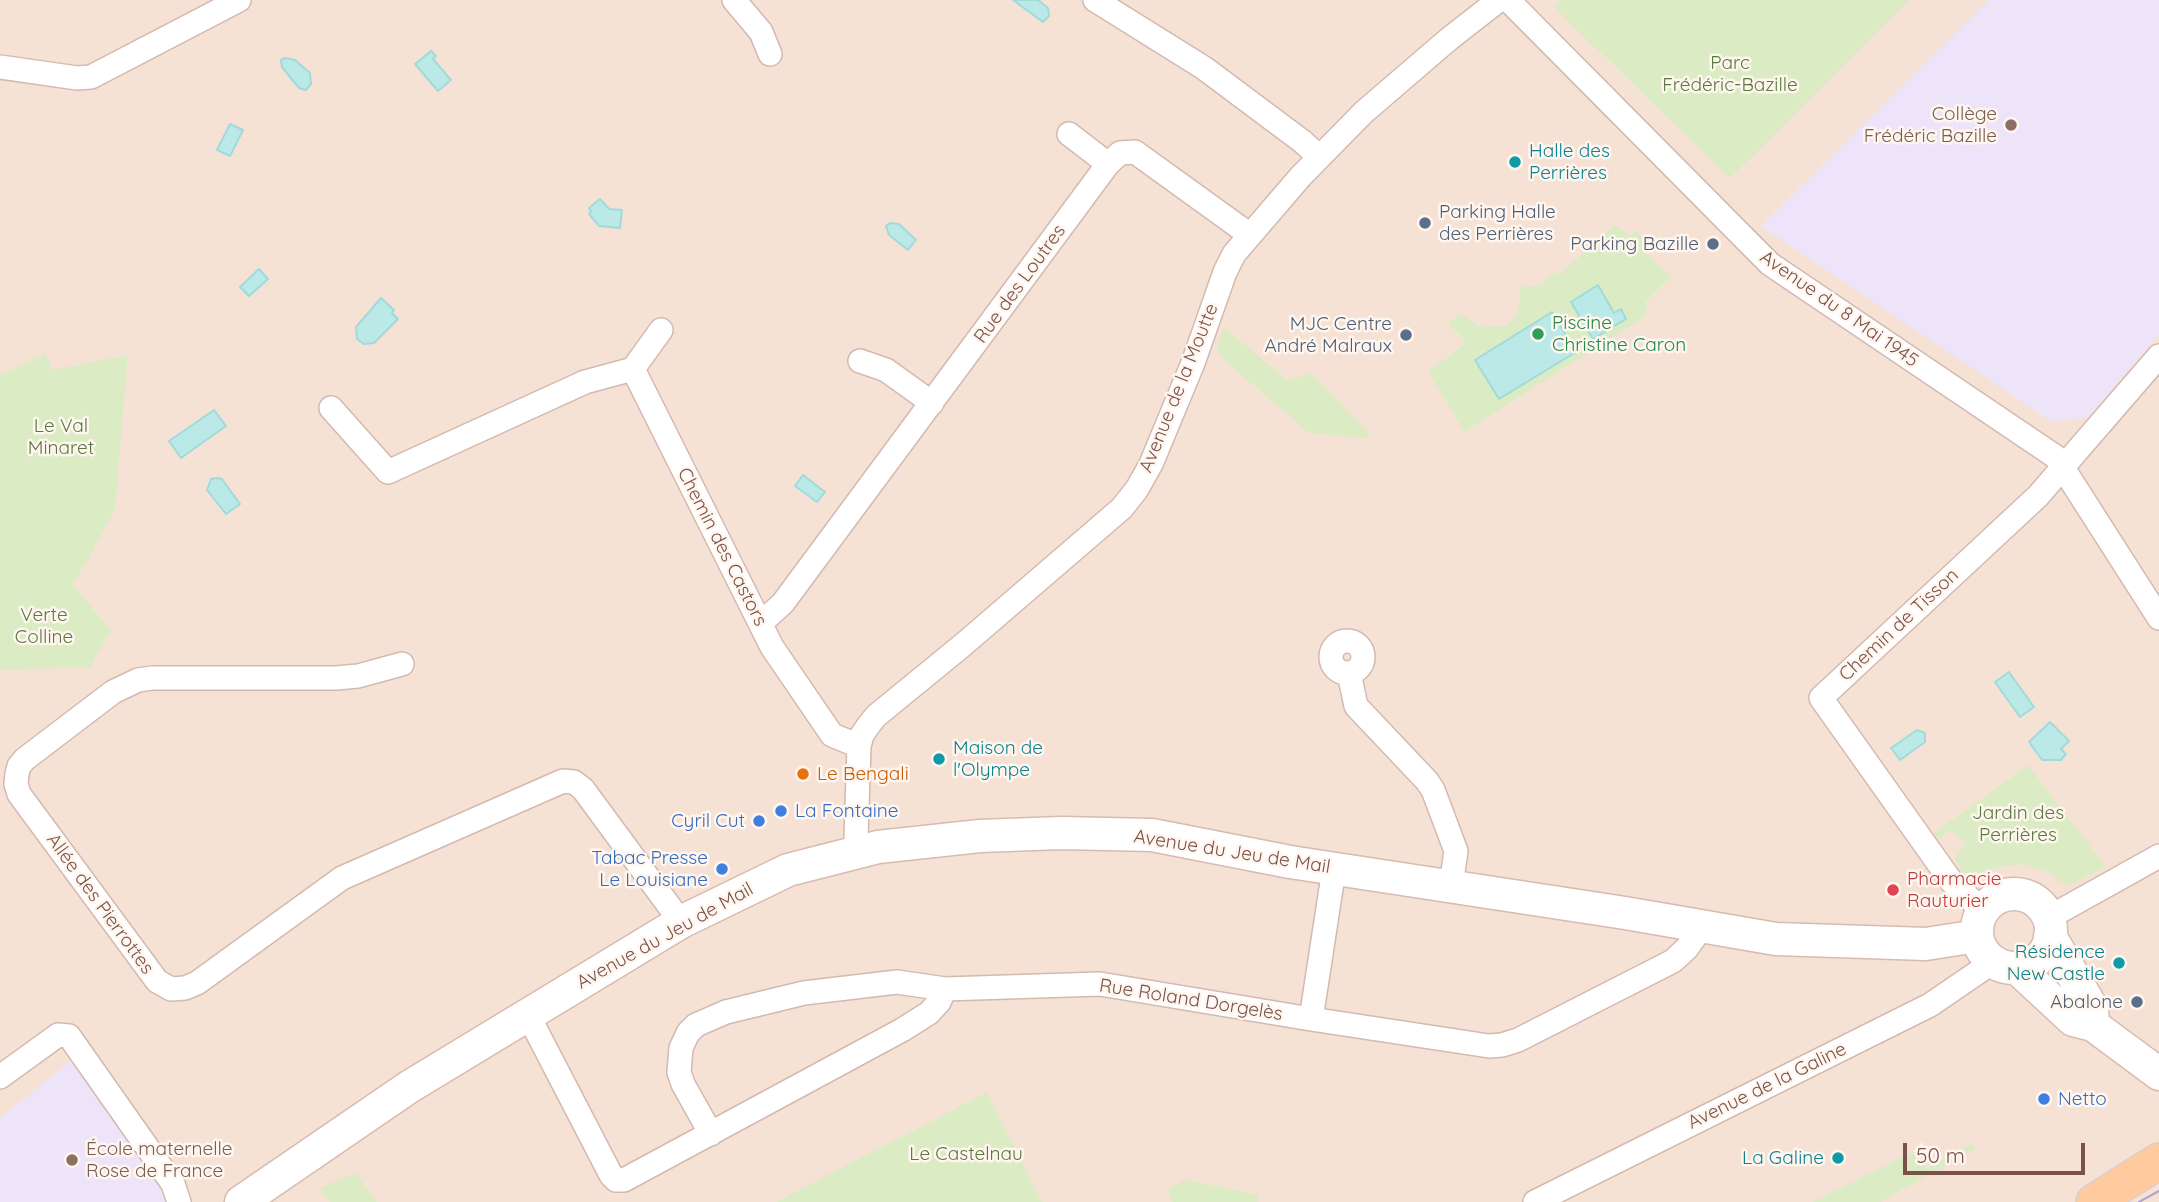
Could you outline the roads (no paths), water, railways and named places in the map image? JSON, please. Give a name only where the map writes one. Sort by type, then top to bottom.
[{"type":"main road","points":[[2094,1202],[2159,1161]]},
{"type":"street","points":[[0,67],[77,78],[91,77],[239,0]]},
{"type":"street","points":[[734,0],[761,32],[769,54]]},
{"type":"street","points":[[1095,0],[1204,68],[1320,157]]},
{"type":"street","name":"Avenue de la Moutte","points":[[859,851],[856,838],[859,746],[862,736],[877,716],[1104,524],[1137,489],[1151,464],[1234,254],[1364,112],[1499,0]]},
{"type":"street","name":"Avenue du 8 Mai 1945","points":[[1508,0],[1770,264],[2056,457],[2159,618]]},
{"type":"street","points":[[1069,134],[1108,164],[1120,153],[1135,152],[1250,235]]},
{"type":"street","name":"Rue des Loutres","points":[[761,623],[783,603],[1108,164]]},
{"type":"street","points":[[331,408],[388,472],[585,382],[633,369],[661,330]]},
{"type":"street","name":"Chemin de Tisson","points":[[1980,923],[1821,698],[2038,496],[2159,356]]},
{"type":"street","points":[[860,361],[886,370],[932,404]]},
{"type":"street","name":"Chemin des Castors","points":[[633,369],[772,647],[832,735],[859,746]]},
{"type":"street","name":"Allée des Pierrottes","points":[[402,664],[358,676],[336,678],[138,680],[113,692],[25,759],[17,774],[19,794],[158,981],[171,989],[185,988],[197,982],[342,878],[563,781],[574,782],[583,789],[681,922]]},
{"type":"street","points":[[1349,673],[1356,706],[1433,790],[1455,851],[1451,885]]},
{"type":"street","name":"Avenue du Jeu de Mail","points":[[241,1202],[409,1087],[527,1013],[725,899],[788,870],[859,851],[980,836],[1061,833],[1152,835],[1334,869],[1625,912],[1776,939],[1825,942],[1926,944],[1980,923],[1990,902],[2001,897],[2023,896],[2034,900],[2049,927],[2092,1008],[2094,1025]]},
{"type":"street","points":[[2005,965],[2029,965],[2047,948],[2049,927],[2159,856]]},
{"type":"street","name":"Rue Roland Dorgelès","points":[[1311,1019],[1334,869]]},
{"type":"street","points":[[1980,923],[1985,955],[2005,965],[2073,1020],[2094,1025],[2159,1074]]},
{"type":"street","name":"Rue Roland Dorgelès","points":[[710,1134],[679,1072],[681,1048],[688,1032],[696,1025],[726,1012],[804,993],[897,982],[944,989],[1100,984],[1489,1046],[1518,1040],[1674,961],[1702,927]]},
{"type":"street","name":"Avenue de la Galine","points":[[1535,1202],[2005,965]]},
{"type":"street","points":[[527,1013],[611,1175],[616,1180],[624,1180],[929,1013],[939,1003],[944,989]]},
{"type":"street","points":[[0,1077],[58,1035],[69,1036],[173,1184],[179,1202]]},
{"type":"water","points":[[1013,0],[1038,0],[1048,8],[1049,16],[1043,22]]},
{"type":"water","points":[[431,51],[436,56],[433,59],[451,80],[438,91],[415,64]]},
{"type":"water","points":[[281,60],[295,60],[310,73],[311,84],[306,90],[299,88],[282,67]]},
{"type":"water","points":[[230,124],[243,130],[230,156],[217,150]]},
{"type":"water","points":[[600,199],[609,209],[622,210],[620,228],[599,226],[589,214],[589,208]]},
{"type":"water","points":[[890,223],[899,224],[916,240],[908,250],[889,235],[886,226]]},
{"type":"water","points":[[259,269],[268,279],[249,296],[240,287]]},
{"type":"water","points":[[1598,285],[1614,313],[1621,309],[1626,319],[1593,339],[1571,302]]},
{"type":"water","points":[[381,298],[394,310],[392,313],[398,319],[374,343],[364,344],[357,339],[356,327]]},
{"type":"water","points":[[1552,312],[1576,352],[1499,399],[1475,360]]},
{"type":"water","points":[[214,410],[226,426],[181,458],[169,441]]},
{"type":"water","points":[[803,475],[825,492],[817,502],[795,486]]},
{"type":"water","points":[[211,479],[222,479],[240,504],[226,514],[207,490]]},
{"type":"water","points":[[2009,672],[2034,707],[2020,717],[1995,682]]},
{"type":"water","points":[[2050,722],[2069,741],[2061,749],[2066,754],[2061,760],[2042,760],[2029,742]]},
{"type":"water","points":[[1917,730],[1925,733],[1925,742],[1900,760],[1891,748]]},
{"type":"tram line","points":[[2139,1202],[2159,1191]]},
{"type":"place","name":"Collège Frédéric Bazille","points":[[2011,125]]},
{"type":"place","name":"Halle des Perrières","points":[[1515,162]]},
{"type":"place","name":"Parking Halle des Perrières","points":[[1425,223]]},
{"type":"place","name":"Parking Bazille","points":[[1713,244]]},
{"type":"place","name":"Piscine Christine Caron","points":[[1538,334]]},
{"type":"place","name":"MJC Centre André Malraux","points":[[1406,335]]},
{"type":"place","name":"Maison de l'Olympe","points":[[939,759]]},
{"type":"place","name":"Le Bengali","points":[[803,774]]},
{"type":"place","name":"La Fontaine","points":[[781,811]]},
{"type":"place","name":"Cyril Cut","points":[[759,821]]},
{"type":"place","name":"Tabac Presse Le Louisiane","points":[[722,869]]},
{"type":"place","name":"Pharmacie Rauturier","points":[[1893,890]]},
{"type":"place","name":"Résidence New Castle","points":[[2119,963]]},
{"type":"place","name":"Abalone","points":[[2137,1002]]},
{"type":"place","name":"Netto","points":[[2044,1099]]},
{"type":"place","name":"La Galine","points":[[1838,1158]]},
{"type":"place","name":"École maternelle Rose de France","points":[[72,1160]]},
{"type":"park label","name":"Parc Frédéric-Bazille","points":[[1730,74]]},
{"type":"park label","name":"Le Val Minaret","points":[[61,437]]},
{"type":"park label","name":"Verte Colline","points":[[44,626]]},
{"type":"park label","name":"Jardin des Perrières","points":[[2018,824]]},
{"type":"park label","name":"Le Castelnau","points":[[966,1154]]}]
